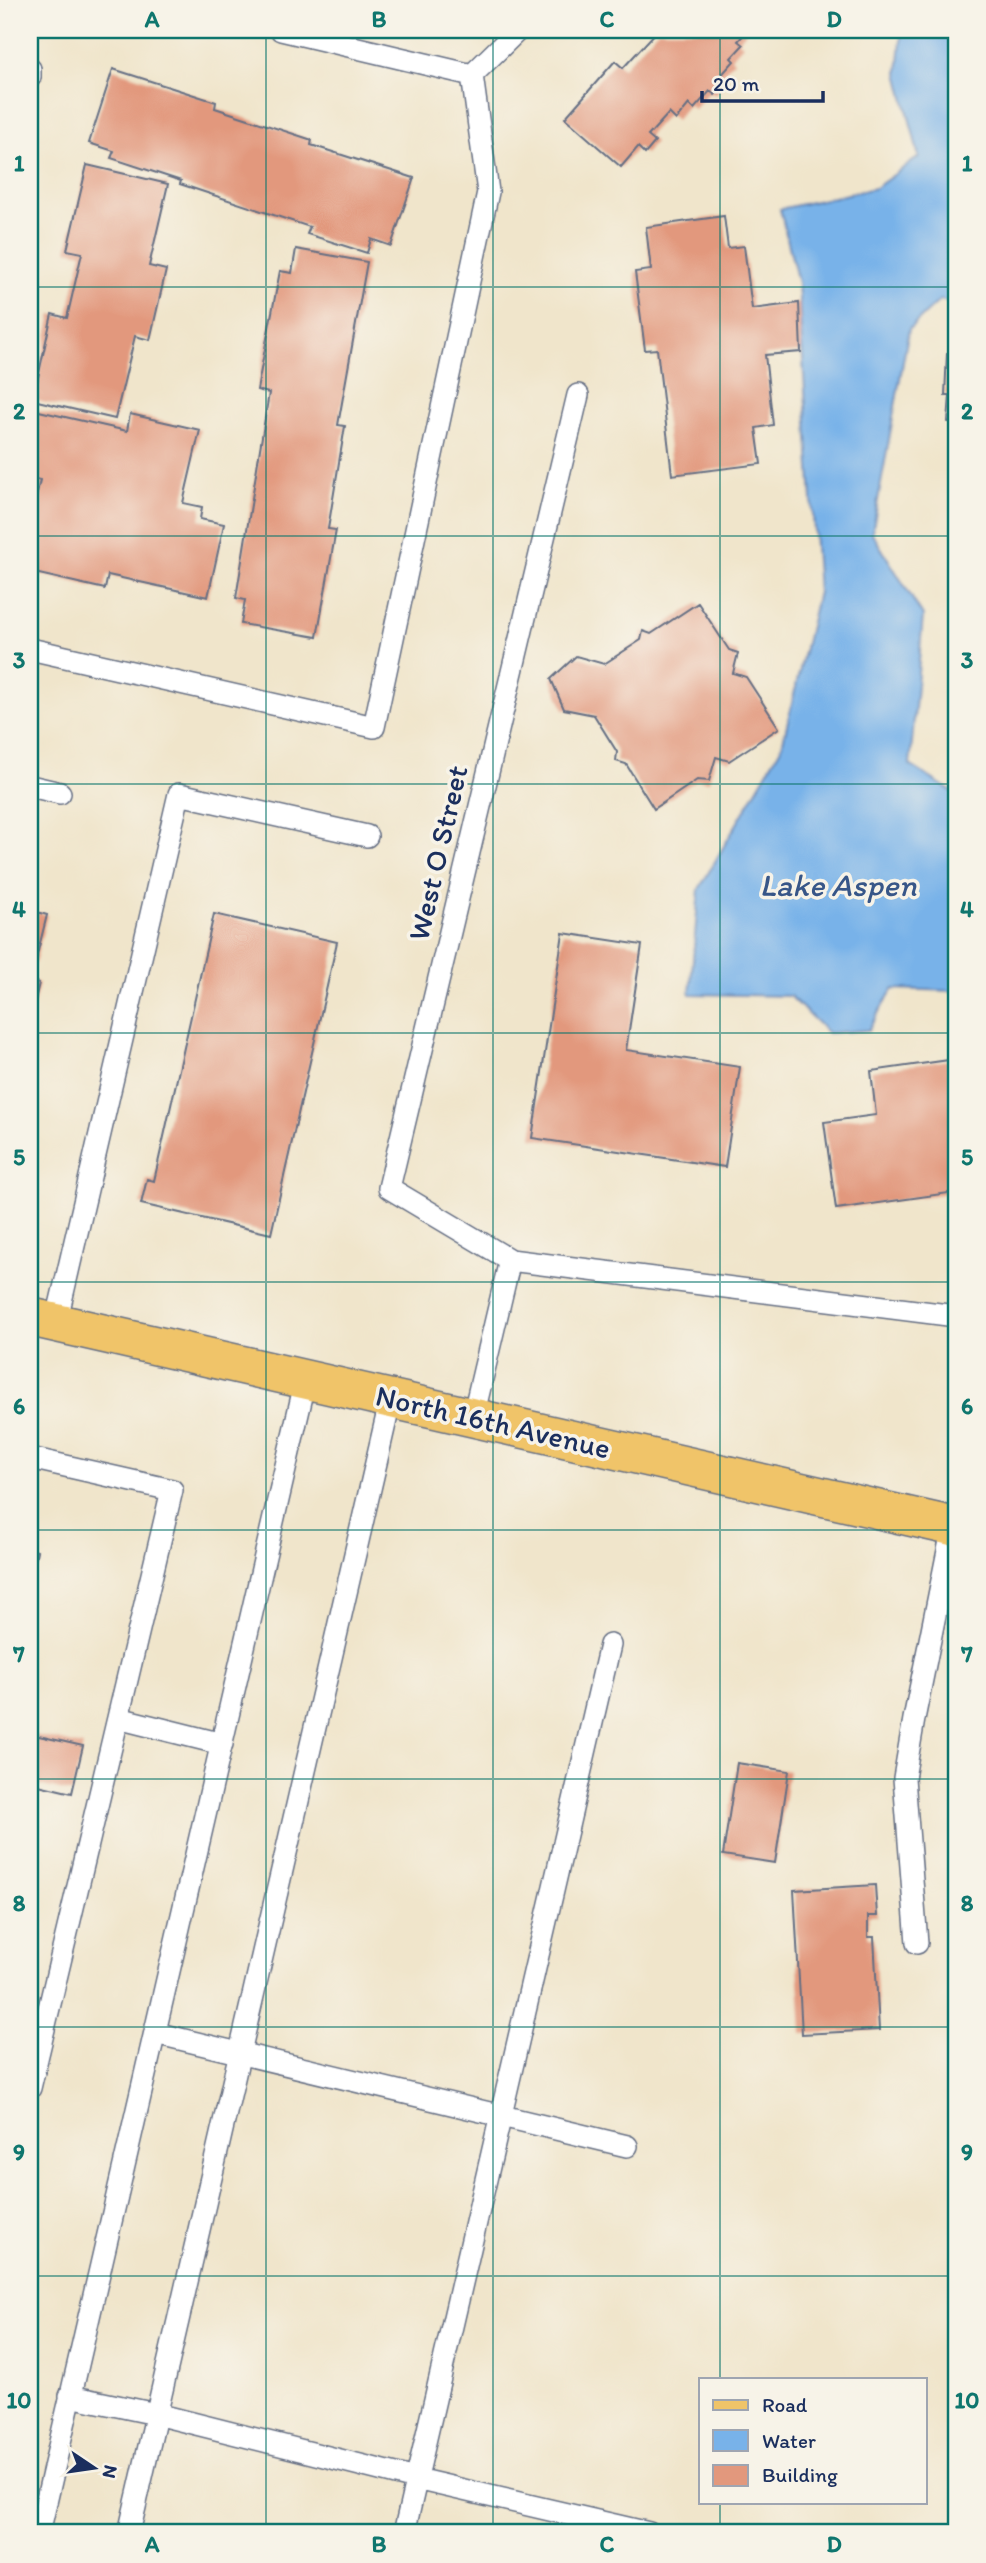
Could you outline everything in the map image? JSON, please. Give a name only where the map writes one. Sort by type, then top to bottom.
[{"type":"main road","name":"North 16th Avenue","points":[[43,1320],[955,1526]]},
{"type":"lane","points":[[281,30],[471,75]]},
{"type":"lane","points":[[471,75],[518,30]]},
{"type":"lane","points":[[30,69],[30,76]]},
{"type":"lane","points":[[30,649],[374,727],[488,192],[471,75]]},
{"type":"lane","name":"West O Street","points":[[510,1260],[389,1188],[578,396]]},
{"type":"lane","points":[[30,786],[60,793]]},
{"type":"lane","points":[[43,1320],[179,794],[367,836]]},
{"type":"lane","points":[[473,1417],[510,1260],[956,1316]]},
{"type":"lane","points":[[39,2533],[306,1380]]},
{"type":"lane","points":[[128,2533],[391,1398]]},
{"type":"lane","points":[[30,1458],[172,1490],[118,1718],[37,2026],[30,2088]]},
{"type":"lane","points":[[917,1943],[904,1778],[955,1526]]},
{"type":"lane","points":[[404,2533],[610,1644]]},
{"type":"lane","points":[[118,1718],[222,1744]]},
{"type":"lane","points":[[155,2033],[627,2146]]},
{"type":"lane","points":[[70,2396],[156,2414],[416,2479],[649,2533]]},
{"type":"water","name":"Lake Aspen","points":[[902,30],[956,30],[956,303],[940,300],[909,329],[872,533],[923,616],[910,765],[956,794],[956,991],[893,989],[868,1030],[828,1033],[790,996],[690,994],[699,889],[782,746],[818,592],[798,283],[780,209],[875,188],[919,157],[898,73]]},
{"type":"building","points":[[658,30],[748,30],[738,41],[743,45],[731,58],[734,61],[717,80],[723,86],[715,95],[710,91],[694,109],[689,104],[676,120],[669,113],[648,136],[655,142],[645,154],[638,147],[621,167],[565,118],[615,61],[623,68]]},
{"type":"building","points":[[113,69],[216,102],[215,108],[312,140],[311,145],[414,178],[391,246],[371,239],[367,253],[307,234],[310,227],[111,158],[114,151],[89,143]]},
{"type":"building","points":[[87,165],[168,184],[149,266],[166,270],[150,340],[135,336],[115,419],[33,400],[52,314],[67,318],[82,253],[67,250]]},
{"type":"building","points":[[724,216],[728,248],[744,246],[752,309],[799,303],[801,352],[765,355],[773,425],[756,428],[761,464],[672,475],[657,349],[645,350],[635,272],[651,270],[646,227]]},
{"type":"building","points":[[296,249],[367,262],[338,425],[345,426],[328,529],[336,530],[317,637],[241,624],[245,600],[236,598],[269,393],[257,390],[280,271],[292,273]]},
{"type":"building","points":[[947,353],[956,354],[956,423],[948,422],[950,395],[945,395]]},
{"type":"building","points":[[30,409],[127,431],[130,414],[200,430],[183,503],[202,507],[200,519],[224,524],[208,597],[108,575],[105,589],[30,572],[30,495],[36,497],[40,480],[30,478]]},
{"type":"building","points":[[698,603],[729,650],[738,653],[733,673],[746,677],[779,728],[729,761],[716,757],[709,781],[697,780],[654,809],[626,764],[616,761],[617,752],[594,715],[564,709],[551,679],[576,656],[604,664],[641,640],[643,631],[651,634]]},
{"type":"building","points":[[30,910],[47,915],[33,971],[30,970]]},
{"type":"building","points":[[214,914],[337,942],[271,1234],[141,1204],[147,1179],[154,1181]]},
{"type":"building","points":[[563,933],[642,945],[626,1050],[740,1067],[725,1167],[532,1138]]},
{"type":"building","points":[[30,981],[39,983],[31,1017],[30,1017]]},
{"type":"building","points":[[956,1059],[956,1192],[836,1209],[824,1122],[876,1115],[871,1071]]},
{"type":"building","points":[[30,1549],[37,1551],[31,1580],[30,1580]]},
{"type":"building","points":[[30,1734],[83,1746],[72,1793],[30,1783]]},
{"type":"building","points":[[737,1763],[789,1771],[775,1863],[723,1855]]},
{"type":"building","points":[[875,1885],[877,1916],[868,1916],[868,1937],[874,1937],[879,2030],[802,2034],[794,1890]]}]
